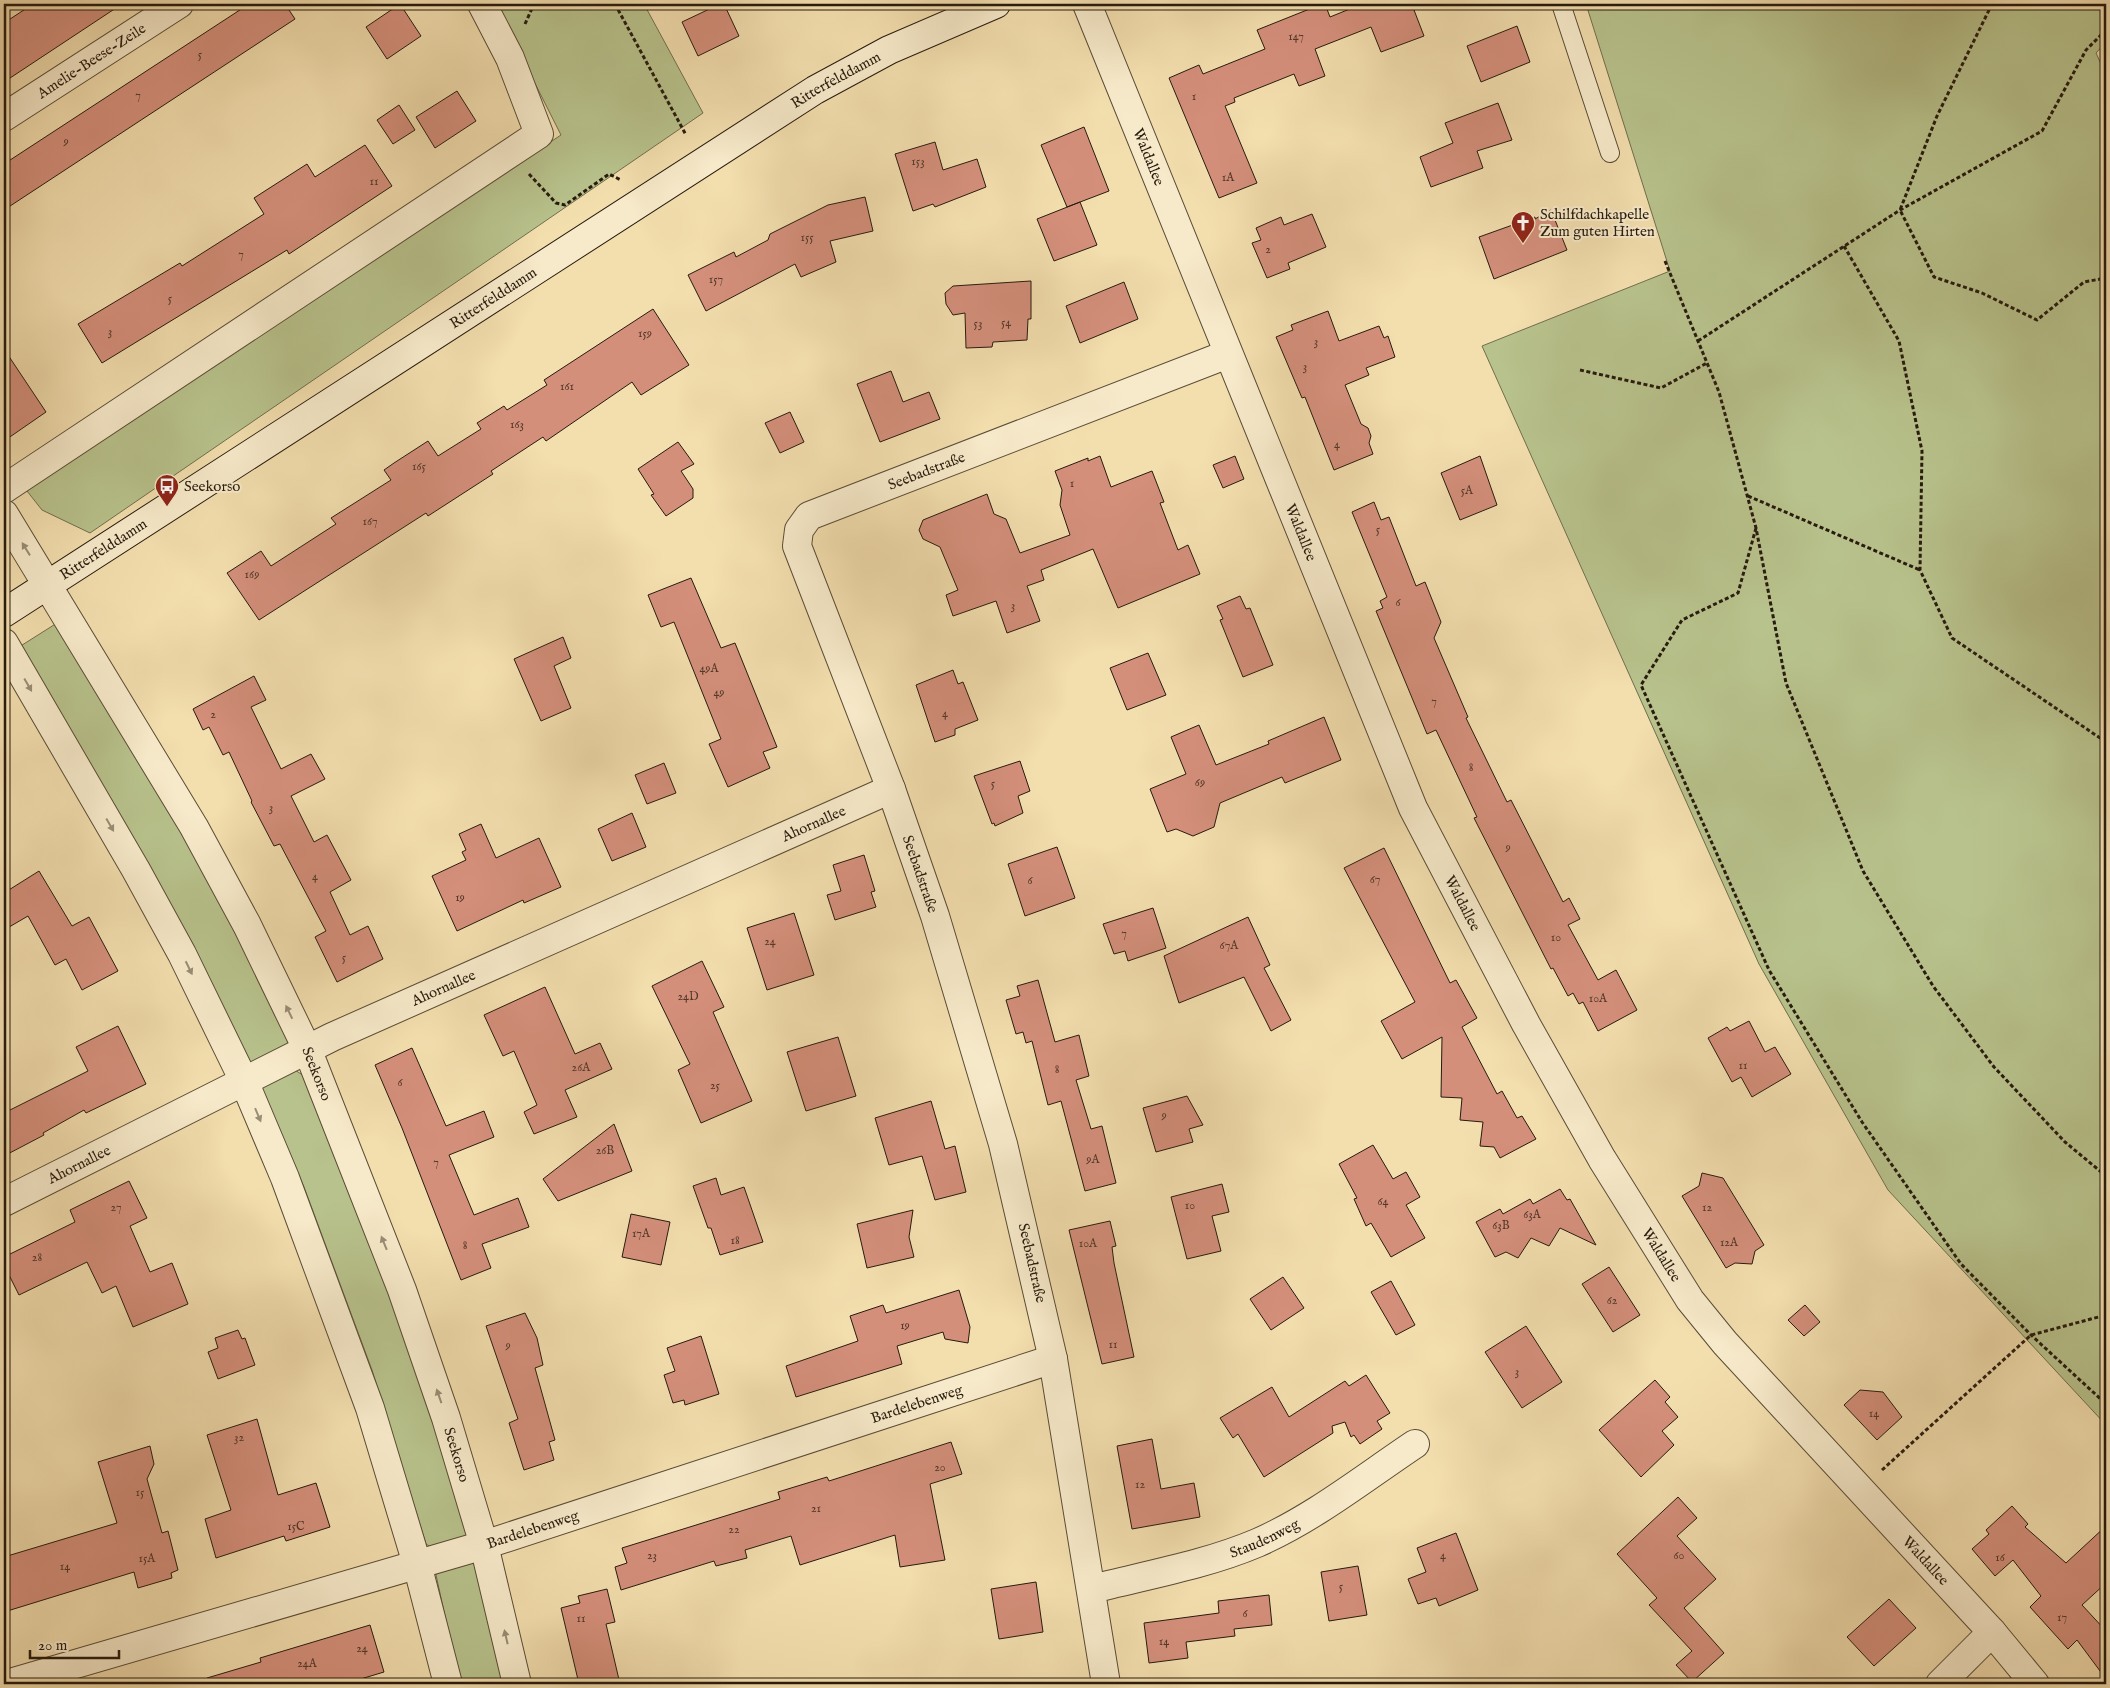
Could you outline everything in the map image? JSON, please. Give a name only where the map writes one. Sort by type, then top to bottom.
[{"type":"street","name":"Amelie-Beese-Zeile","points":[[4,117],[178,4]]},
{"type":"street","points":[[4,489],[539,134],[510,58],[482,4]]},
{"type":"street","name":"Ritterfelddamm","points":[[4,613],[815,90],[889,50],[996,4]]},
{"type":"street","name":"Waldallee","points":[[1087,4],[1413,808],[1531,1032],[1602,1159],[1690,1300],[1725,1344],[1992,1632],[2035,1684]]},
{"type":"street","name":"Seebadstraße","points":[[1106,1684],[1053,1359],[1002,1144],[935,916],[890,789],[797,546],[799,530],[809,516],[1228,354]]},
{"type":"street","name":"Seekorso","points":[[4,514],[194,827],[247,925],[308,1051],[402,1290],[446,1418],[484,1545],[517,1684]]},
{"type":"street","points":[[4,643],[136,870],[182,954],[244,1081],[285,1178],[338,1316],[370,1408],[418,1564],[448,1684]]},
{"type":"street","name":"Ahornallee","points":[[4,1202],[244,1081],[308,1051],[332,1036],[890,789]]},
{"type":"street","name":"Bardelebenweg","points":[[7,1684],[484,1545],[1053,1359]]},
{"type":"street","name":"Staudenweg","points":[[1092,1589],[1209,1560],[1257,1543],[1298,1523],[1415,1444]]},
{"type":"street","points":[[1940,1684],[1992,1632]]},
{"type":"lane","points":[[1561,4],[1610,154]]},
{"type":"path","points":[[615,4],[686,134]]},
{"type":"path","points":[[1992,4],[1938,116],[1900,210],[1934,277],[1982,293],[2037,320],[2084,282],[2106,278]]},
{"type":"path","points":[[1698,341],[1900,210],[2042,131],[2086,50],[2106,30]]},
{"type":"path","points":[[510,153],[556,203],[565,204],[609,174],[626,182]]},
{"type":"path","points":[[1844,246],[1899,341],[1922,451],[1920,570],[1952,638],[2106,742]]},
{"type":"path","points":[[1665,261],[1719,392],[1756,528],[1786,683],[1863,872],[1933,986],[1994,1067],[2066,1142],[2106,1176]]},
{"type":"path","points":[[1580,370],[1661,388],[1707,363]]},
{"type":"path","points":[[1748,496],[1920,570]]},
{"type":"path","points":[[1756,528],[1738,593],[1682,620],[1641,685],[1769,970],[1862,1122],[1961,1264],[2031,1335],[2106,1404]]},
{"type":"path","points":[[1860,1490],[2031,1335],[2106,1315]]},
{"type":"green space","points":[[495,4],[644,4],[703,113],[90,533],[42,510],[27,491],[31,484],[561,135]]},
{"type":"green space","points":[[1586,4],[2106,4],[2106,42],[2096,53],[2106,75],[2106,1425],[1888,1190],[1759,964],[1482,346],[1670,271]]},
{"type":"green space","points":[[57,623],[177,824],[222,904],[288,1039],[288,1045],[255,1065],[249,1062],[158,881],[19,647]]},
{"type":"green space","points":[[295,1070],[304,1076],[390,1291],[467,1526],[467,1537],[431,1547],[426,1544],[372,1370],[304,1187],[262,1092],[262,1087]]},
{"type":"green space","points":[[469,1561],[476,1565],[506,1684],[460,1684],[436,1575],[438,1570]]},
{"type":"building","points":[[33,4],[122,4],[4,82],[4,23]]},
{"type":"building","points":[[249,4],[285,4],[295,19],[4,210],[4,164]]},
{"type":"building","points":[[400,4],[421,36],[387,59],[366,27]]},
{"type":"building","points":[[720,4],[724,4],[739,36],[698,56],[682,22]]},
{"type":"building","points":[[1325,4],[1330,17],[1362,4],[1426,4],[1414,10],[1424,36],[1381,52],[1371,27],[1315,49],[1325,76],[1299,86],[1294,74],[1234,98],[1235,102],[1225,106],[1257,183],[1219,198],[1169,78],[1199,65],[1203,74],[1265,49],[1257,30]]},
{"type":"building","points":[[1517,26],[1530,62],[1481,82],[1467,46]]},
{"type":"building","points":[[457,91],[476,121],[435,148],[416,117]]},
{"type":"building","points":[[1498,103],[1512,140],[1477,151],[1483,168],[1431,187],[1420,157],[1453,143],[1445,123]]},
{"type":"building","points":[[399,105],[415,130],[393,144],[377,120]]},
{"type":"building","points":[[1084,127],[1109,191],[1067,207],[1041,145]]},
{"type":"building","points":[[935,142],[943,170],[977,159],[986,187],[935,207],[933,204],[913,211],[895,154]]},
{"type":"building","points":[[365,145],[392,186],[289,254],[287,250],[102,363],[78,324],[180,263],[182,266],[264,214],[254,198],[307,164],[315,177]]},
{"type":"building","points":[[865,197],[873,231],[830,241],[836,262],[801,277],[795,264],[706,311],[688,275],[734,252],[736,257],[768,240],[770,234],[828,205]]},
{"type":"building","points":[[1080,202],[1097,245],[1054,261],[1037,219]]},
{"type":"building","name":"Schilfdachkapelle Zum guten Hirten","points":[[1551,210],[1567,250],[1494,279],[1479,237],[1535,217],[1535,219]]},
{"type":"building","points":[[1312,214],[1326,247],[1288,263],[1290,269],[1267,278],[1252,243],[1261,240],[1256,228],[1281,217],[1284,225]]},
{"type":"building","points":[[1031,281],[1031,319],[1028,319],[1027,340],[993,342],[992,347],[966,348],[965,313],[953,315],[946,304],[945,293],[953,286]]},
{"type":"building","points":[[1124,282],[1138,319],[1080,343],[1066,306]]},
{"type":"building","points":[[653,309],[689,365],[641,395],[632,382],[546,441],[543,437],[491,471],[493,474],[428,516],[426,513],[259,620],[227,573],[261,551],[271,566],[336,524],[331,518],[391,480],[384,470],[394,463],[428,441],[438,456],[481,429],[477,423],[504,406],[507,410],[547,385],[544,380]]},
{"type":"building","points":[[1328,311],[1339,341],[1379,326],[1384,338],[1388,336],[1395,357],[1366,368],[1369,375],[1345,385],[1361,424],[1368,428],[1371,436],[1369,443],[1373,454],[1334,470],[1305,397],[1302,398],[1276,337],[1293,330],[1291,325]]},
{"type":"building","points":[[4,349],[46,412],[4,441]]},
{"type":"building","points":[[891,371],[903,402],[929,392],[940,419],[880,442],[857,384]]},
{"type":"building","points":[[790,412],[804,442],[780,453],[765,423]]},
{"type":"building","points":[[678,442],[694,464],[681,471],[693,489],[693,498],[666,516],[651,495],[654,494],[638,469]]},
{"type":"building","points":[[1100,456],[1111,487],[1152,471],[1164,502],[1160,503],[1178,550],[1188,545],[1200,574],[1118,608],[1093,549],[1041,570],[1044,580],[1027,586],[1040,621],[1007,633],[996,601],[953,616],[946,595],[958,590],[940,547],[923,539],[919,530],[923,520],[987,494],[994,514],[1006,519],[1020,553],[1070,535],[1060,505],[1062,490],[1055,471],[1088,458],[1088,461]]},
{"type":"building","points":[[1235,456],[1244,479],[1223,488],[1213,465]]},
{"type":"building","points":[[1480,456],[1497,505],[1460,520],[1441,473]]},
{"type":"building","points":[[1374,502],[1381,520],[1389,517],[1416,586],[1425,582],[1441,622],[1434,638],[1468,717],[1466,718],[1507,802],[1511,800],[1563,902],[1569,898],[1580,919],[1568,925],[1598,980],[1616,970],[1637,1010],[1598,1031],[1583,1002],[1579,1004],[1573,993],[1568,996],[1553,968],[1551,969],[1474,818],[1477,817],[1436,730],[1427,734],[1376,611],[1383,608],[1380,601],[1387,597],[1352,512]]},
{"type":"building","points":[[691,578],[721,648],[735,643],[777,747],[763,752],[770,768],[728,787],[709,744],[721,739],[674,622],[661,627],[648,595]]},
{"type":"building","points":[[1240,596],[1246,609],[1250,608],[1273,665],[1243,677],[1220,620],[1223,619],[1217,606]]},
{"type":"building","points":[[563,637],[571,658],[554,666],[571,708],[541,721],[514,659]]},
{"type":"building","points":[[1148,653],[1166,695],[1127,710],[1110,668]]},
{"type":"building","points":[[953,670],[958,684],[963,682],[978,720],[955,729],[955,735],[935,742],[916,685]]},
{"type":"building","points":[[254,676],[266,700],[251,707],[281,769],[311,754],[325,779],[291,796],[314,842],[327,835],[351,880],[330,892],[350,935],[368,926],[383,959],[337,982],[315,937],[326,931],[280,844],[274,846],[251,802],[229,752],[223,755],[209,727],[203,730],[193,709]]},
{"type":"building","points":[[1324,717],[1341,760],[1285,783],[1282,777],[1220,803],[1214,827],[1193,836],[1176,829],[1167,832],[1150,789],[1186,774],[1171,737],[1199,725],[1216,765],[1269,744],[1268,741]]},
{"type":"building","points":[[1020,761],[1030,791],[1018,796],[1023,813],[995,826],[994,823],[992,824],[974,776]]},
{"type":"building","points":[[664,763],[676,793],[647,804],[635,775]]},
{"type":"building","points":[[632,813],[646,847],[612,861],[598,829]]},
{"type":"building","points":[[481,824],[496,858],[539,838],[561,887],[524,903],[523,900],[457,931],[432,876],[466,860],[462,852],[466,850],[459,834]]},
{"type":"building","points":[[1057,847],[1075,898],[1025,916],[1008,864]]},
{"type":"building","points":[[1384,848],[1450,983],[1456,980],[1477,1018],[1462,1027],[1497,1094],[1502,1091],[1517,1118],[1522,1116],[1536,1139],[1500,1158],[1494,1147],[1480,1146],[1483,1122],[1460,1120],[1462,1098],[1441,1097],[1442,1037],[1402,1059],[1381,1021],[1415,1002],[1344,868]]},
{"type":"building","points":[[864,855],[875,891],[871,892],[876,907],[835,920],[827,895],[841,891],[833,865]]},
{"type":"building","points":[[39,871],[72,926],[89,917],[118,971],[82,990],[66,959],[55,965],[28,916],[4,930],[4,893]]},
{"type":"building","points":[[1153,908],[1166,948],[1128,961],[1125,951],[1114,954],[1103,924]]},
{"type":"building","points":[[794,913],[814,975],[767,990],[747,928]]},
{"type":"building","points":[[1248,917],[1270,965],[1264,968],[1291,1020],[1271,1031],[1244,977],[1179,1003],[1164,956]]},
{"type":"building","points":[[702,961],[724,1007],[713,1012],[752,1101],[701,1123],[678,1070],[690,1064],[652,986]]},
{"type":"building","points":[[1038,980],[1055,1042],[1079,1035],[1089,1076],[1076,1080],[1091,1129],[1102,1126],[1116,1183],[1085,1191],[1061,1101],[1048,1105],[1032,1041],[1026,1043],[1023,1032],[1016,1034],[1006,1000],[1020,996],[1017,986]]},
{"type":"building","points":[[545,987],[575,1054],[600,1043],[612,1069],[565,1090],[577,1117],[534,1134],[524,1112],[537,1105],[514,1051],[503,1056],[484,1015]]},
{"type":"building","points":[[1749,1021],[1765,1052],[1775,1047],[1791,1074],[1752,1097],[1741,1077],[1732,1082],[1708,1038],[1727,1027],[1730,1031]]},
{"type":"building","points":[[118,1026],[146,1084],[86,1113],[84,1110],[43,1133],[44,1135],[4,1156],[4,1113],[88,1071],[76,1047]]},
{"type":"building","points":[[838,1037],[856,1096],[806,1111],[787,1052]]},
{"type":"building","points":[[412,1048],[446,1126],[484,1111],[494,1137],[449,1155],[474,1215],[518,1198],[529,1227],[482,1244],[491,1268],[461,1280],[402,1128],[375,1065]]},
{"type":"building","points":[[1187,1096],[1203,1125],[1189,1129],[1193,1142],[1156,1152],[1143,1108]]},
{"type":"building","points":[[931,1101],[945,1149],[955,1146],[966,1192],[935,1200],[922,1156],[889,1165],[875,1118]]},
{"type":"building","points":[[614,1124],[632,1171],[558,1201],[543,1179]]},
{"type":"building","points":[[1373,1145],[1393,1179],[1406,1172],[1420,1197],[1406,1205],[1425,1238],[1391,1257],[1371,1223],[1366,1226],[1354,1199],[1357,1198],[1339,1164]]},
{"type":"building","points":[[1702,1173],[1723,1178],[1764,1245],[1755,1251],[1752,1264],[1735,1263],[1726,1268],[1682,1196],[1699,1186]]},
{"type":"building","points":[[716,1178],[721,1195],[744,1187],[763,1242],[720,1255],[693,1186]]},
{"type":"building","points":[[129,1181],[147,1218],[130,1226],[150,1272],[172,1263],[188,1304],[133,1327],[116,1286],[102,1293],[87,1262],[19,1295],[4,1265],[4,1257],[75,1222],[70,1210]]},
{"type":"building","points":[[1222,1184],[1229,1212],[1212,1216],[1221,1251],[1187,1259],[1171,1197]]},
{"type":"building","points":[[1560,1189],[1567,1200],[1570,1199],[1596,1245],[1560,1228],[1549,1246],[1531,1238],[1518,1258],[1506,1252],[1495,1257],[1476,1222],[1500,1209],[1503,1214],[1530,1199],[1533,1204]]},
{"type":"building","points":[[913,1210],[909,1237],[914,1257],[867,1268],[857,1224]]},
{"type":"building","points":[[631,1214],[670,1222],[661,1265],[622,1257]]},
{"type":"building","points":[[1110,1221],[1116,1246],[1112,1247],[1114,1263],[1134,1357],[1102,1364],[1069,1230]]},
{"type":"building","points":[[1609,1267],[1640,1315],[1613,1332],[1582,1284]]},
{"type":"building","points":[[1283,1277],[1304,1308],[1271,1330],[1250,1299]]},
{"type":"building","points":[[1391,1281],[1415,1325],[1396,1335],[1371,1292]]},
{"type":"building","points":[[959,1290],[970,1327],[968,1343],[945,1339],[943,1332],[897,1346],[902,1364],[796,1397],[786,1366],[858,1341],[850,1316],[883,1305],[886,1313]]},
{"type":"building","points":[[1805,1305],[1820,1322],[1804,1336],[1788,1320]]},
{"type":"building","points":[[525,1313],[537,1338],[543,1365],[535,1368],[555,1440],[549,1442],[554,1460],[524,1470],[509,1423],[518,1419],[486,1326]]},
{"type":"building","points":[[1526,1326],[1562,1382],[1522,1408],[1485,1352]]},
{"type":"building","points":[[238,1330],[242,1339],[245,1338],[255,1365],[218,1379],[208,1352],[218,1348],[215,1338]]},
{"type":"building","points":[[701,1336],[719,1394],[685,1405],[684,1400],[673,1403],[664,1375],[675,1371],[667,1348]]},
{"type":"building","points":[[1366,1375],[1390,1413],[1377,1421],[1382,1429],[1360,1444],[1354,1435],[1351,1437],[1345,1422],[1332,1426],[1333,1433],[1264,1477],[1238,1434],[1233,1438],[1220,1418],[1272,1387],[1289,1417],[1345,1381],[1349,1386]]},
{"type":"building","points":[[1655,1380],[1670,1397],[1665,1402],[1678,1417],[1662,1431],[1674,1445],[1641,1477],[1599,1430]]},
{"type":"building","points":[[1860,1390],[1883,1392],[1902,1417],[1877,1440],[1844,1405]]},
{"type":"building","points":[[257,1419],[278,1495],[316,1483],[330,1527],[286,1541],[284,1536],[216,1558],[205,1519],[231,1510],[207,1435]]},
{"type":"building","points":[[1152,1439],[1161,1489],[1194,1483],[1200,1517],[1132,1529],[1117,1446]]},
{"type":"building","points":[[951,1442],[962,1474],[930,1484],[945,1560],[900,1567],[895,1535],[800,1565],[791,1536],[745,1550],[747,1558],[716,1566],[714,1561],[621,1590],[615,1567],[627,1563],[622,1548],[780,1499],[778,1492],[827,1477],[829,1481]]},
{"type":"building","points":[[150,1446],[154,1464],[147,1479],[162,1533],[168,1531],[178,1570],[171,1573],[172,1578],[138,1588],[134,1572],[4,1612],[4,1557],[117,1523],[98,1462]]},
{"type":"building","points":[[1678,1497],[1697,1518],[1677,1536],[1716,1579],[1684,1608],[1724,1653],[1692,1682],[1676,1665],[1692,1651],[1649,1605],[1657,1598],[1617,1554]]},
{"type":"building","points":[[2012,1506],[2028,1524],[2025,1527],[2066,1563],[2106,1526],[2106,1583],[2082,1605],[2106,1631],[2106,1679],[2077,1640],[2068,1649],[2030,1607],[2041,1596],[2013,1560],[1995,1576],[1972,1549],[1989,1534],[1986,1530]]},
{"type":"building","points":[[1456,1533],[1478,1590],[1439,1606],[1436,1598],[1418,1604],[1408,1579],[1426,1572],[1417,1548]]},
{"type":"building","points":[[1358,1566],[1367,1615],[1329,1621],[1321,1572]]},
{"type":"building","points":[[1036,1582],[1043,1632],[999,1639],[991,1589]]},
{"type":"building","points":[[607,1589],[615,1622],[606,1624],[620,1684],[579,1684],[561,1608],[580,1603],[578,1596]]},
{"type":"building","points":[[1269,1595],[1272,1625],[1234,1629],[1235,1636],[1186,1642],[1188,1658],[1149,1663],[1144,1623],[1219,1613],[1218,1601]]},
{"type":"building","points":[[1889,1599],[1916,1628],[1874,1666],[1847,1637]]},
{"type":"building","points":[[370,1625],[384,1672],[344,1684],[208,1684],[207,1678],[261,1662],[260,1658]]},
{"type":"place","name":"Schilfdachkapelle Zum guten Hirten","points":[[1523,244]]},
{"type":"place","name":"Seekorso","points":[[167,507]]}]
